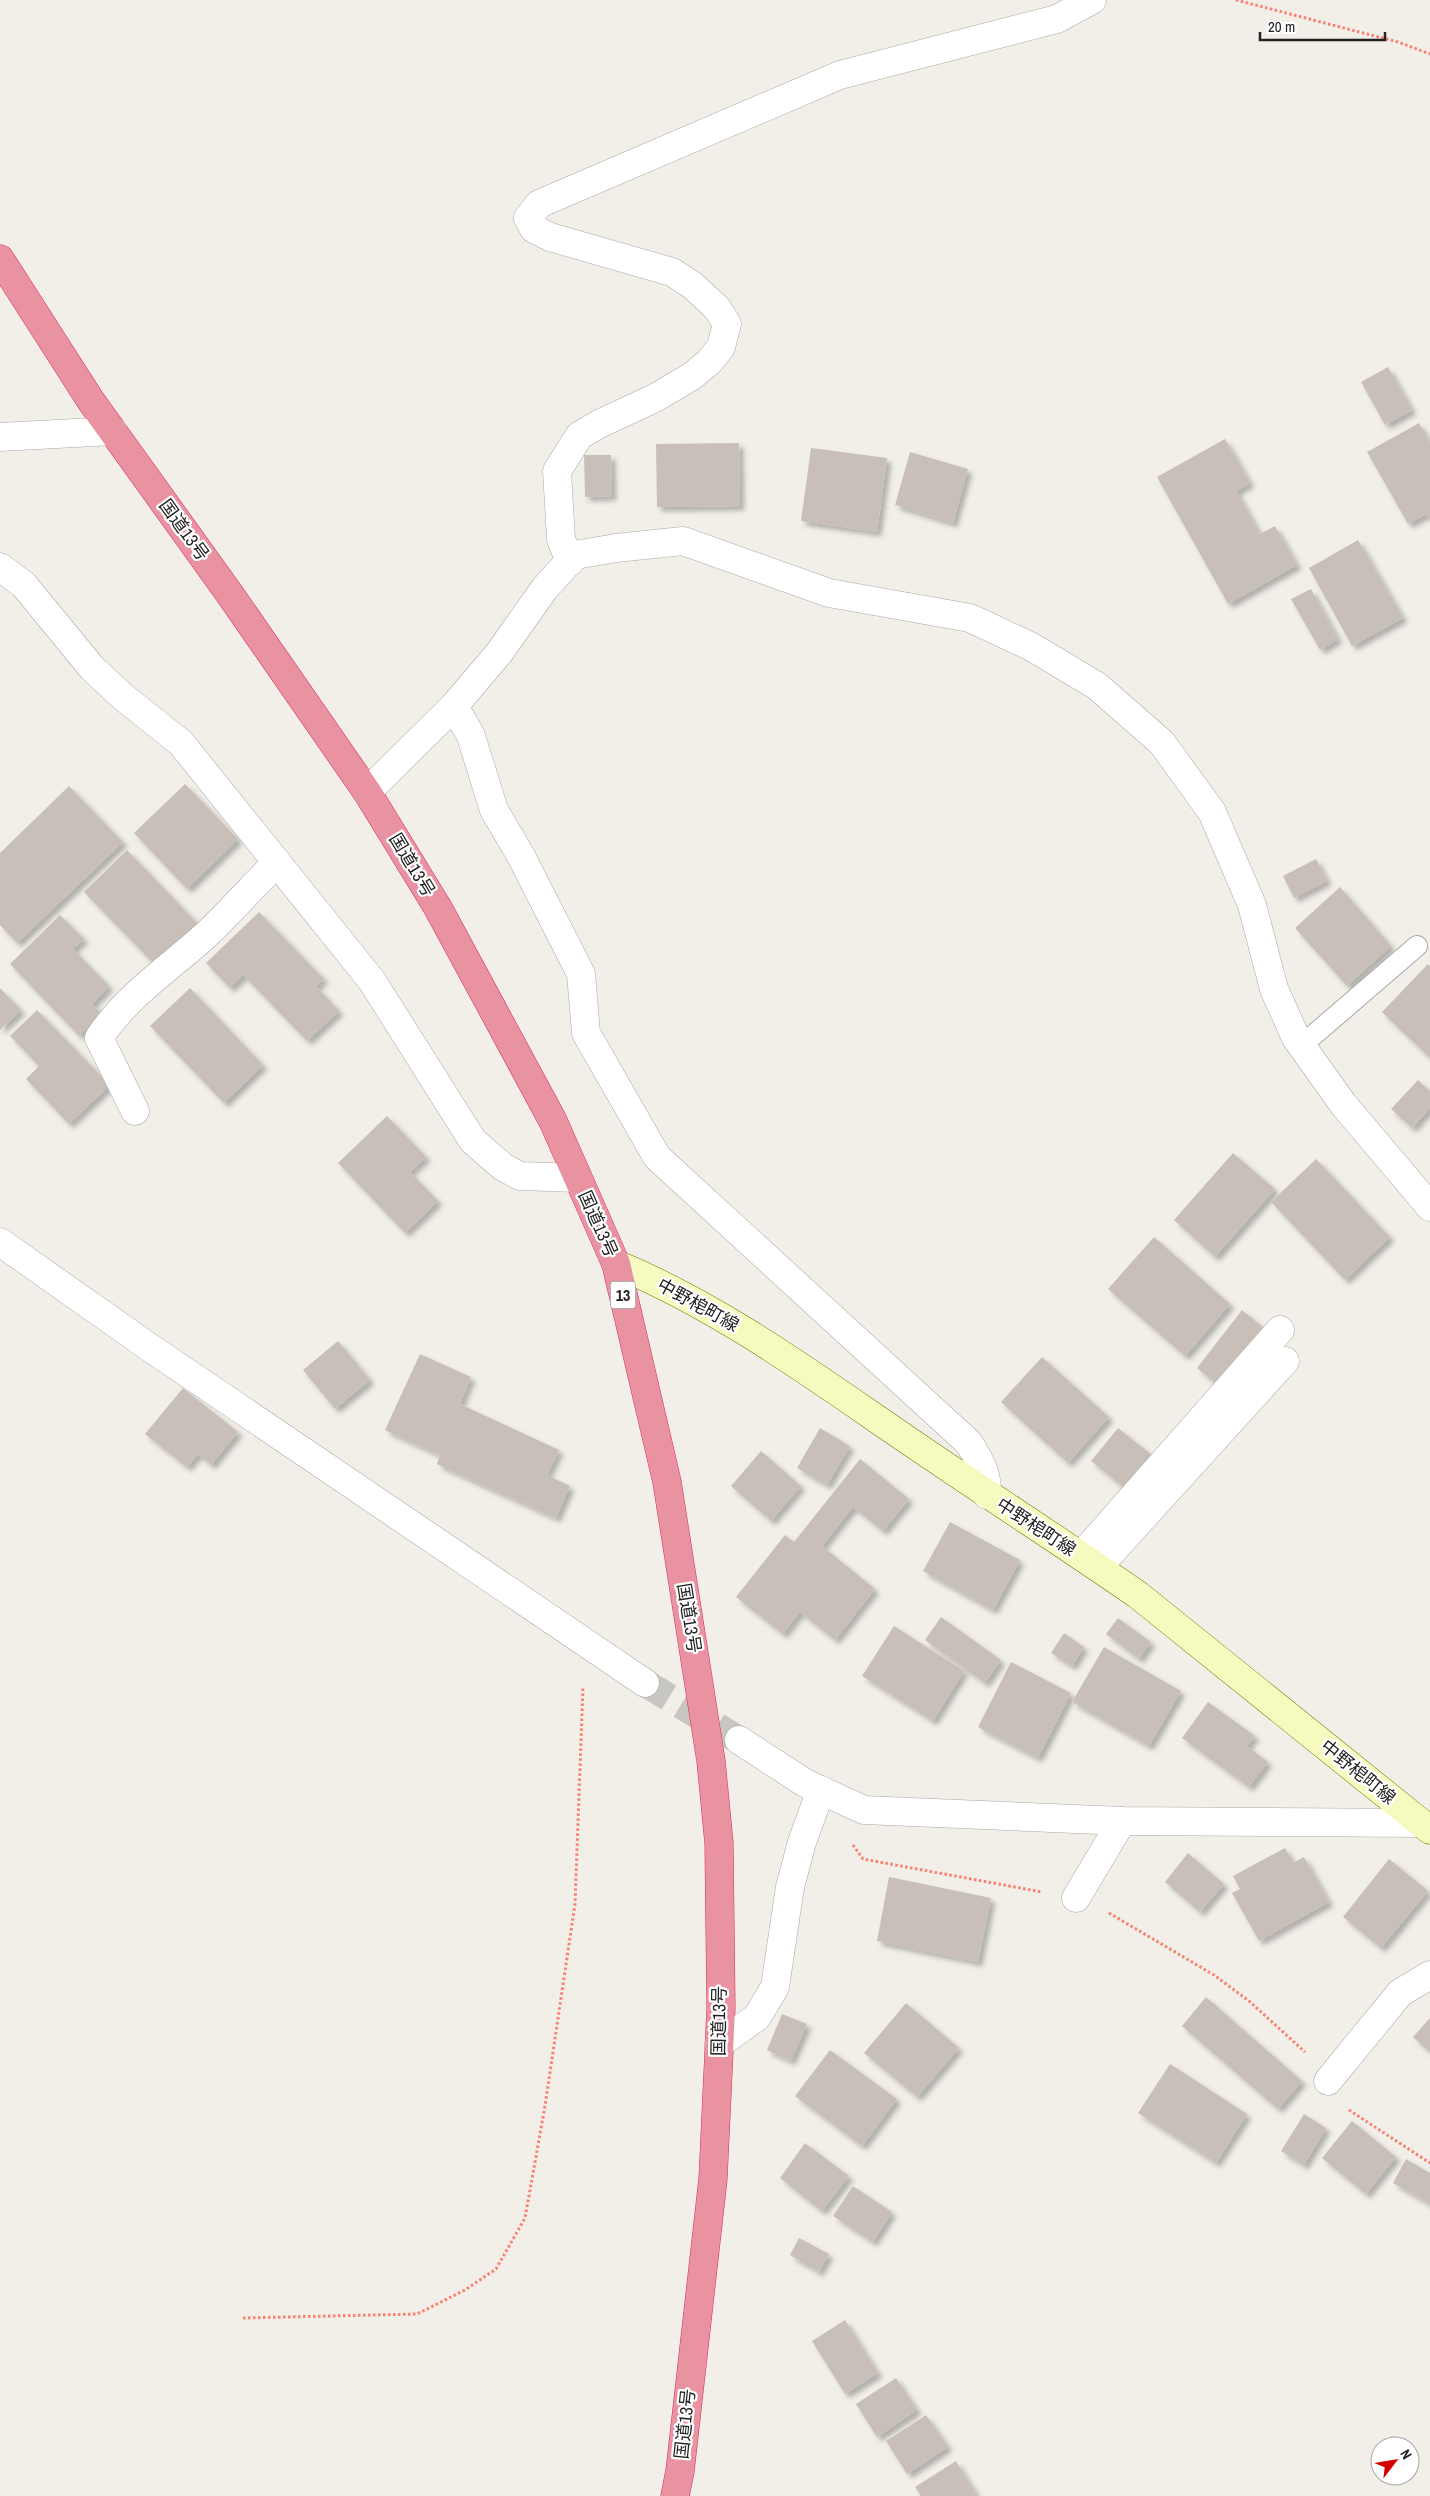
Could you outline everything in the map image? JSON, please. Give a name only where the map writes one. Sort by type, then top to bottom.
[{"type":"highway","name":"国道13号","points":[[0,259],[91,401],[367,792],[438,908],[553,1121],[616,1264],[666,1482],[712,1761],[718,1843],[721,2008],[713,2179],[680,2471],[675,2496]]},
{"type":"main road","name":"中野梍町線","points":[[616,1264],[700,1304],[809,1372],[987,1495],[1090,1561],[1138,1595],[1426,1827]]},
{"type":"street","points":[[570,562],[561,539],[557,471],[579,436],[599,424],[656,398],[692,376],[709,362],[721,348],[727,324],[717,308],[692,285],[672,272],[550,237],[534,229],[528,218],[529,214],[539,204],[840,75],[1057,19],[1092,0]]},
{"type":"street","points":[[0,437],[113,431]]},
{"type":"street","points":[[367,792],[454,706],[499,652],[545,588],[575,555],[608,549],[683,541],[829,593],[970,618],[1032,646],[1097,686],[1162,743],[1212,812],[1252,904],[1274,989],[1302,1045],[1343,1104],[1430,1207]]},
{"type":"street","points":[[0,566],[24,586],[92,668],[181,743],[372,981],[473,1141],[503,1167],[520,1176],[577,1178]]},
{"type":"street","points":[[454,706],[471,736],[494,810],[521,856],[581,974],[586,1033],[657,1157],[969,1443],[982,1463],[987,1480],[987,1495]]},
{"type":"street","points":[[135,1111],[99,1038],[111,1020],[145,986],[207,934],[277,862]]},
{"type":"street","points":[[0,1242],[158,1353],[645,1683]]},
{"type":"street","points":[[1090,1561],[1280,1330]]},
{"type":"street","points":[[1090,1561],[1285,1361]]},
{"type":"street","points":[[739,1740],[830,1795],[864,1810],[1122,1821],[1426,1827]]},
{"type":"street","points":[[719,2044],[757,2017],[775,1987],[790,1887],[802,1842],[830,1795]]},
{"type":"street","points":[[1076,1898],[1122,1821]]},
{"type":"street","points":[[1328,2081],[1400,1993],[1430,1975]]},
{"type":"lane","points":[[1302,1045],[1417,946]]},
{"type":"path","points":[[1236,0],[1398,42],[1430,54]]},
{"type":"path","points":[[244,2318],[417,2314],[465,2290],[496,2269],[525,2218],[545,2106],[575,1904],[585,1642]]},
{"type":"path","points":[[830,1795],[848,1837],[863,1859],[1076,1898],[1103,1910],[1214,1975],[1288,2035],[1320,2066],[1346,2107],[1430,2162]]},
{"type":"building","points":[[1388,367],[1412,410],[1385,425],[1361,382]]},
{"type":"building","points":[[1419,423],[1430,443],[1430,520],[1426,514],[1408,524],[1367,452]]},
{"type":"building","points":[[1225,439],[1250,483],[1236,491],[1260,534],[1275,526],[1297,565],[1228,604],[1157,477]]},
{"type":"building","points":[[739,443],[740,506],[657,507],[656,444]]},
{"type":"building","points":[[811,448],[887,458],[877,532],[801,521]]},
{"type":"building","points":[[910,452],[968,469],[953,523],[895,505]]},
{"type":"building","points":[[584,455],[611,455],[612,496],[585,497]]},
{"type":"building","points":[[1358,540],[1403,618],[1352,646],[1309,568]]},
{"type":"building","points":[[1311,589],[1338,639],[1320,650],[1291,599]]},
{"type":"building","points":[[185,784],[238,839],[187,889],[134,833]]},
{"type":"building","points":[[69,786],[123,842],[17,943],[0,925],[0,853]]},
{"type":"building","points":[[127,850],[199,925],[156,966],[84,892]]},
{"type":"building","points":[[1316,859],[1327,881],[1294,898],[1283,876]]},
{"type":"building","points":[[1340,887],[1391,946],[1347,986],[1295,928]]},
{"type":"building","points":[[259,912],[324,979],[316,986],[339,1011],[307,1041],[243,975],[230,988],[206,963]]},
{"type":"building","points":[[60,915],[84,939],[73,949],[109,986],[92,1004],[102,1014],[79,1036],[10,964]]},
{"type":"building","points":[[1428,964],[1430,966],[1430,1058],[1382,1012]]},
{"type":"building","points":[[0,988],[21,1010],[0,1030]]},
{"type":"building","points":[[190,988],[263,1065],[224,1103],[150,1026]]},
{"type":"building","points":[[37,1010],[110,1085],[69,1124],[26,1079],[39,1066],[10,1036]]},
{"type":"building","points":[[1418,1080],[1430,1091],[1430,1108],[1412,1128],[1391,1109]]},
{"type":"building","points":[[387,1116],[426,1157],[410,1172],[438,1201],[405,1233],[338,1163]]},
{"type":"building","points":[[1233,1153],[1275,1189],[1215,1257],[1174,1220]]},
{"type":"building","points":[[1316,1159],[1390,1237],[1345,1280],[1271,1202]]},
{"type":"building","points":[[1154,1237],[1230,1304],[1185,1356],[1108,1289]]},
{"type":"building","points":[[1242,1310],[1264,1328],[1219,1386],[1197,1368]]},
{"type":"building","points":[[338,1341],[370,1380],[335,1409],[303,1370]]},
{"type":"building","points":[[420,1354],[471,1377],[460,1404],[559,1450],[547,1475],[570,1486],[556,1518],[437,1464],[440,1455],[385,1430]]},
{"type":"building","points":[[1042,1357],[1109,1417],[1068,1463],[1001,1402]]},
{"type":"building","points":[[183,1388],[238,1432],[211,1465],[198,1454],[187,1467],[145,1434]]},
{"type":"building","points":[[820,1428],[850,1446],[827,1485],[797,1468]]},
{"type":"building","points":[[1118,1428],[1154,1457],[1127,1490],[1091,1461]]},
{"type":"building","points":[[761,1451],[801,1486],[771,1521],[731,1486]]},
{"type":"building","points":[[860,1459],[909,1499],[883,1531],[853,1507],[822,1546],[875,1589],[835,1640],[800,1612],[783,1634],[736,1597],[785,1535],[794,1542]]},
{"type":"building","points":[[950,1522],[1020,1560],[993,1610],[923,1571]]},
{"type":"building","points":[[941,1617],[1001,1660],[985,1683],[925,1640]]},
{"type":"building","points":[[1118,1618],[1151,1642],[1139,1659],[1106,1634]]},
{"type":"building","points":[[894,1626],[964,1671],[933,1721],[862,1676]]},
{"type":"building","points":[[1064,1633],[1084,1647],[1072,1666],[1051,1653]]},
{"type":"building","points":[[1104,1647],[1181,1691],[1149,1746],[1072,1702]]},
{"type":"building","points":[[1011,1662],[1071,1693],[1038,1758],[978,1727]]},
{"type":"building","points":[[1208,1702],[1255,1736],[1247,1746],[1268,1762],[1249,1787],[1182,1738]]},
{"type":"building","points":[[1285,1848],[1293,1863],[1304,1857],[1329,1902],[1259,1941],[1232,1893],[1240,1889],[1233,1876]]},
{"type":"building","points":[[1188,1853],[1224,1884],[1200,1912],[1165,1882]]},
{"type":"building","points":[[1389,1859],[1428,1891],[1381,1948],[1343,1917]]},
{"type":"building","points":[[889,1877],[991,1898],[978,1962],[877,1941]]},
{"type":"building","points":[[1206,1997],[1302,2081],[1278,2109],[1182,2026]]},
{"type":"building","points":[[906,2003],[959,2048],[917,2097],[864,2053]]},
{"type":"building","points":[[782,2014],[807,2024],[791,2061],[767,2050]]},
{"type":"building","points":[[1430,2018],[1430,2052],[1413,2037]]},
{"type":"building","points":[[830,2050],[897,2099],[862,2146],[795,2096]]},
{"type":"building","points":[[1170,2064],[1247,2114],[1216,2163],[1138,2113]]},
{"type":"building","points":[[1304,2114],[1326,2128],[1304,2165],[1281,2151]]},
{"type":"building","points":[[1352,2121],[1396,2157],[1366,2194],[1322,2158]]},
{"type":"building","points":[[805,2143],[849,2176],[822,2211],[780,2178]]},
{"type":"building","points":[[1406,2159],[1430,2173],[1430,2204],[1393,2183]]},
{"type":"building","points":[[853,2186],[892,2212],[873,2242],[833,2216]]},
{"type":"building","points":[[799,2238],[829,2254],[819,2272],[790,2255]]},
{"type":"building","points":[[845,2320],[878,2373],[845,2394],[812,2341]]},
{"type":"building","points":[[896,2378],[917,2410],[877,2437],[856,2404]]},
{"type":"building","points":[[926,2415],[948,2447],[907,2474],[886,2441]]},
{"type":"building","points":[[956,2461],[976,2494],[972,2496],[921,2496],[915,2487]]},
{"type":"tunnel","points":[[645,1683],[739,1740]]}]
